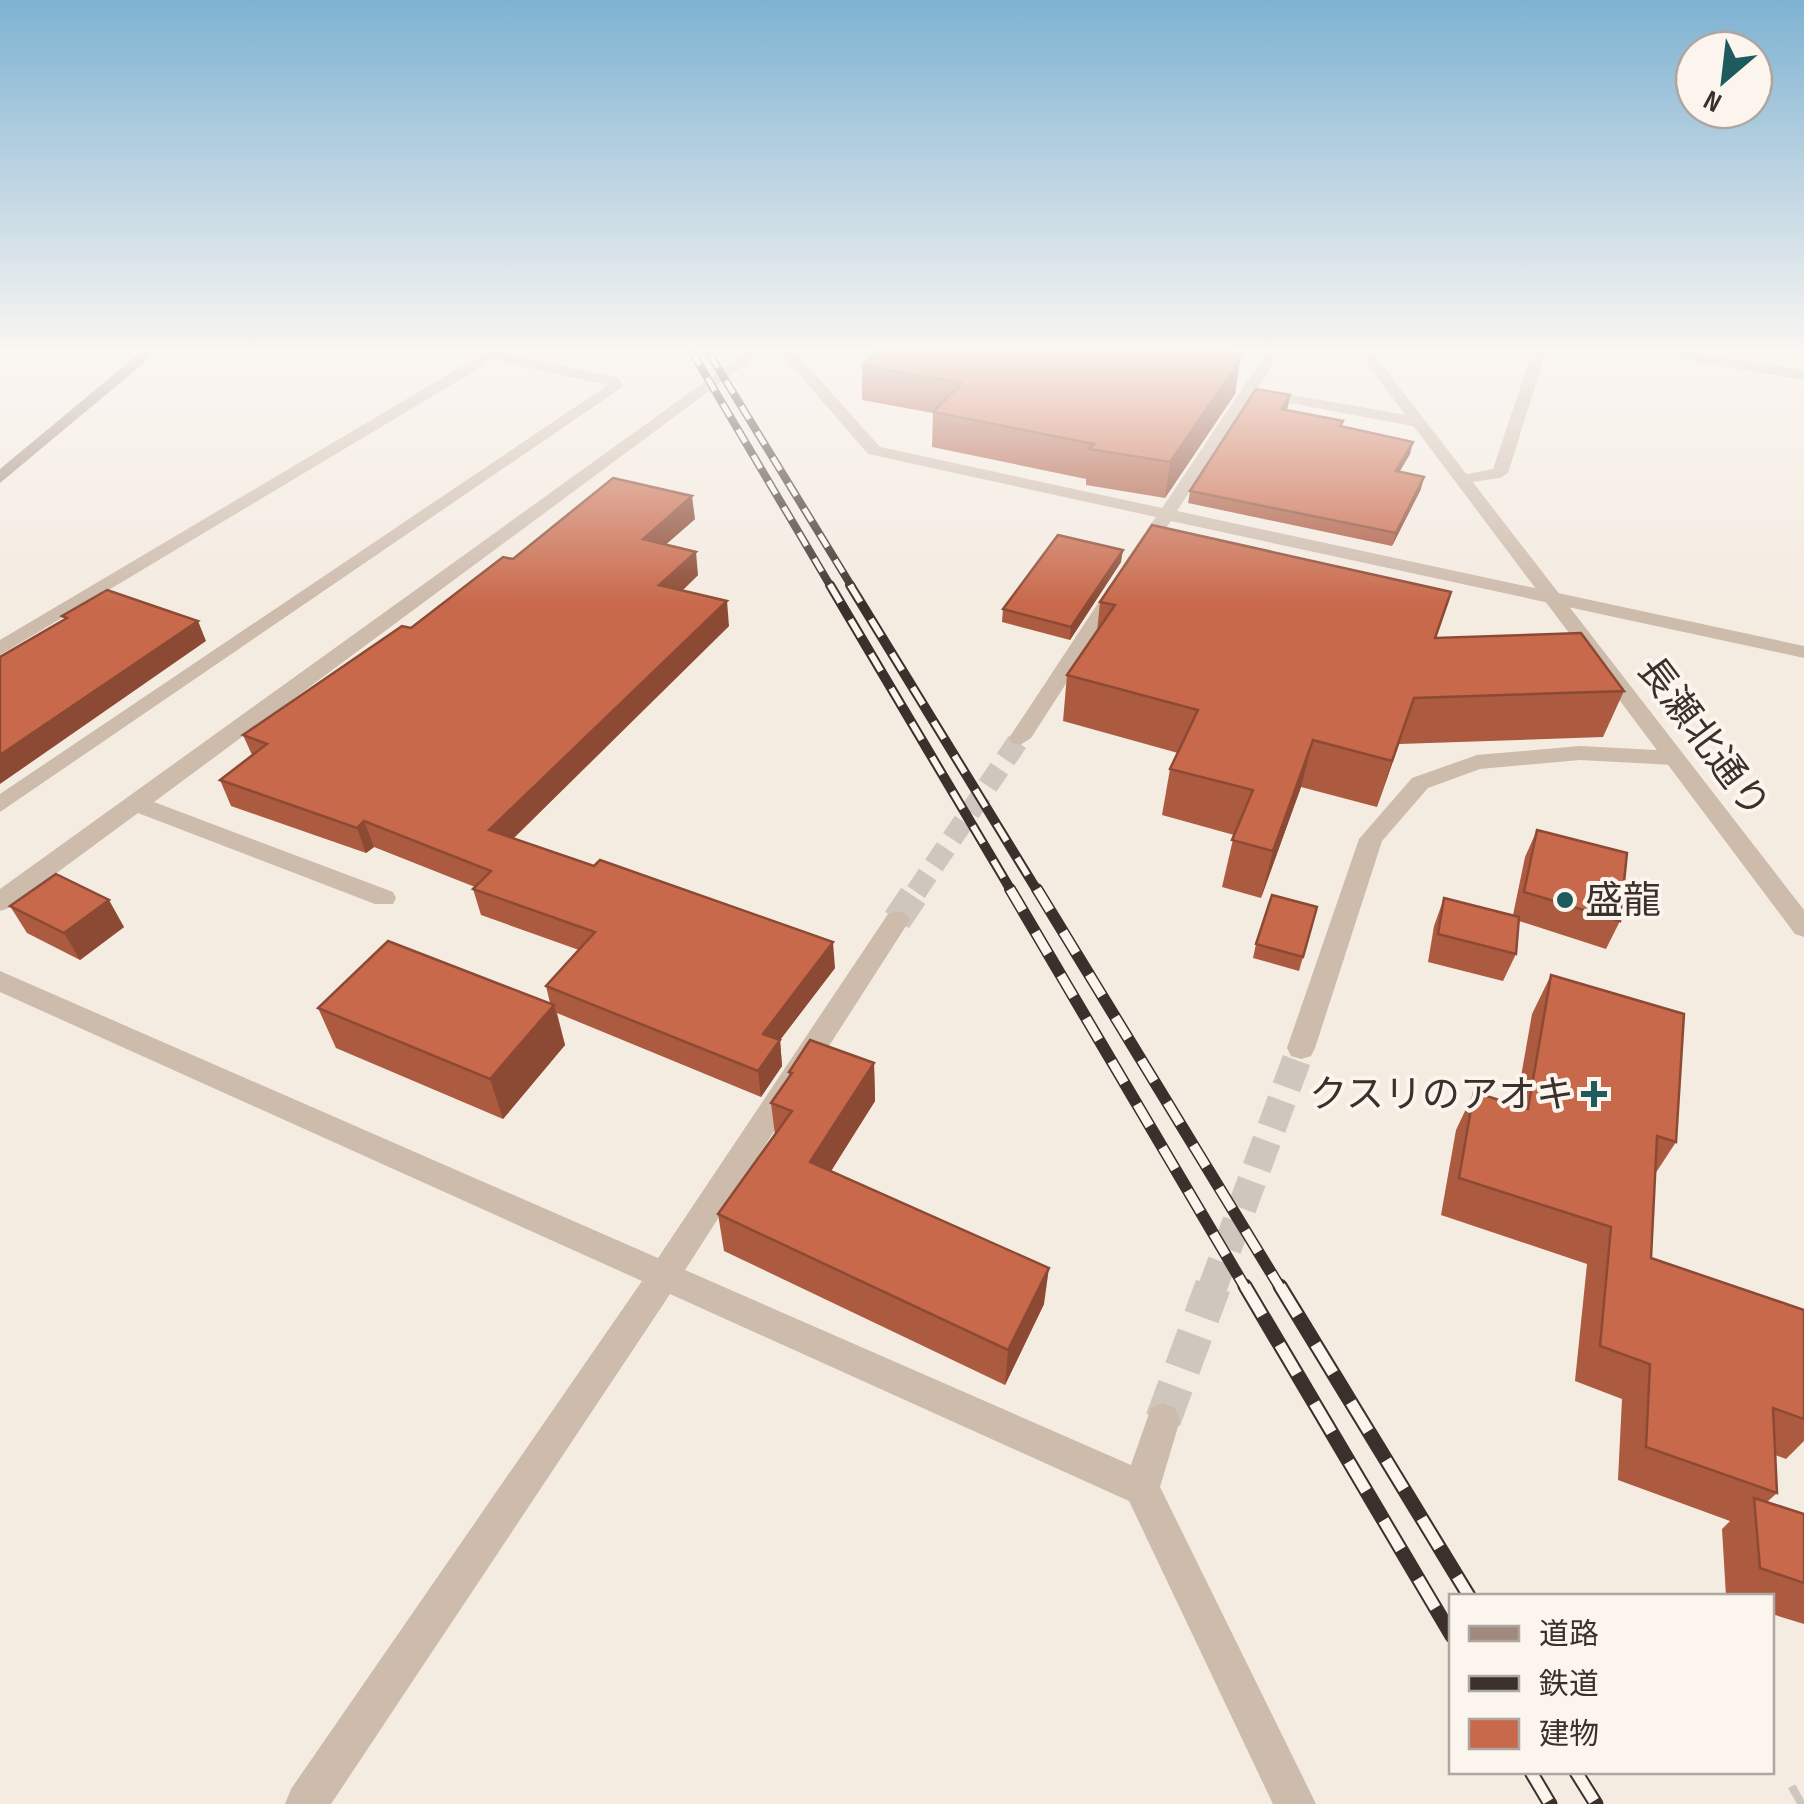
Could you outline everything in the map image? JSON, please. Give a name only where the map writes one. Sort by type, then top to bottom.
[{"type":"main road","points":[[0,478],[50,436]]},
{"type":"street","points":[[0,649],[355,436]]},
{"type":"street","points":[[0,806],[542,436]]},
{"type":"street","points":[[0,902],[638,436]]},
{"type":"street","points":[[862,436],[874,450],[1804,652]]},
{"type":"street","points":[[1020,738],[1218,436]]},
{"type":"street","name":"長瀬北通り","points":[[1429,436],[1804,928]]},
{"type":"street","points":[[1463,480],[1500,474],[1512,436]]},
{"type":"street","points":[[1302,1048],[1371,839],[1420,783],[1477,762],[1580,753],[1674,758]]},
{"type":"street","points":[[135,803],[384,898]]},
{"type":"street","points":[[306,1804],[664,1274],[897,920]]},
{"type":"street","points":[[0,981],[1142,1488],[1295,1804]]},
{"type":"street","points":[[1142,1488],[1162,1420]]},
{"type":"building","points":[[1055,436],[1188,436],[1170,462],[1089,449],[1094,444]]},
{"type":"building","points":[[1225,436],[1386,436],[1413,442],[1396,471],[1424,477],[1396,533],[1190,491]]},
{"type":"building","points":[[613,478],[692,496],[643,539],[696,552],[659,585],[727,601],[489,830],[594,866],[600,860],[833,942],[763,1034],[780,1040],[758,1071],[546,986],[595,932],[473,889],[491,871],[364,821],[357,828],[220,780],[267,744],[243,735],[402,626],[411,628],[503,557],[513,559]]},
{"type":"building","points":[[1152,525],[1451,592],[1435,638],[1581,633],[1624,691],[1414,698],[1392,761],[1313,740],[1273,851],[1232,840],[1253,790],[1170,769],[1198,710],[1067,675],[1115,605],[1100,602]]},
{"type":"building","points":[[1058,535],[1123,550],[1071,627],[1003,609]]},
{"type":"building","points":[[107,590],[198,621],[0,755],[0,657]]},
{"type":"building","points":[[1537,830],[1627,853],[1620,921],[1524,892]]},
{"type":"building","points":[[56,874],[109,900],[64,933],[10,906]]},
{"type":"building","points":[[1272,895],[1317,907],[1303,957],[1256,944]]},
{"type":"building","points":[[1444,898],[1519,917],[1516,954],[1438,934]]},
{"type":"building","points":[[388,941],[554,1005],[490,1079],[318,1008]]},
{"type":"building","points":[[1551,975],[1684,1014],[1676,1142],[1657,1136],[1651,1258],[1804,1310],[1804,1419],[1773,1408],[1777,1493],[1646,1447],[1650,1364],[1600,1346],[1611,1227],[1459,1178],[1474,1092],[1528,1109]]},
{"type":"building","points":[[810,1040],[874,1063],[810,1162],[1049,1268],[1008,1350],[718,1214],[792,1111],[771,1103]]},
{"type":"building","points":[[1754,1498],[1804,1514],[1804,1583],[1760,1568]]},
{"type":"tunnel","points":[[916,892],[1020,738]]},
{"type":"tunnel","points":[[897,920],[918,889]]},
{"type":"tunnel","points":[[1212,1289],[1301,1048]]},
{"type":"tunnel","points":[[1163,1420],[1213,1286]]},
{"type":"tunnel","points":[[1797,1804],[1804,1800]]},
{"type":"railway","points":[[742,436],[831,587]]},
{"type":"railway","points":[[760,436],[852,587]]},
{"type":"railway","points":[[830,585],[1012,892]]},
{"type":"railway","points":[[850,585],[1038,892]]},
{"type":"railway","points":[[1010,889],[1246,1289]]},
{"type":"railway","points":[[1037,889],[1281,1289]]},
{"type":"railway","points":[[1245,1286],[1449,1631]]},
{"type":"railway","points":[[1280,1286],[1468,1594]]},
{"type":"railway","points":[[1532,1774],[1550,1804]]},
{"type":"railway","points":[[1577,1774],[1596,1804]]},
{"type":"place","name":"盛龍","points":[[1565,900]]},
{"type":"place","name":"クスリのアオキ","points":[[1594,1094]]}]
